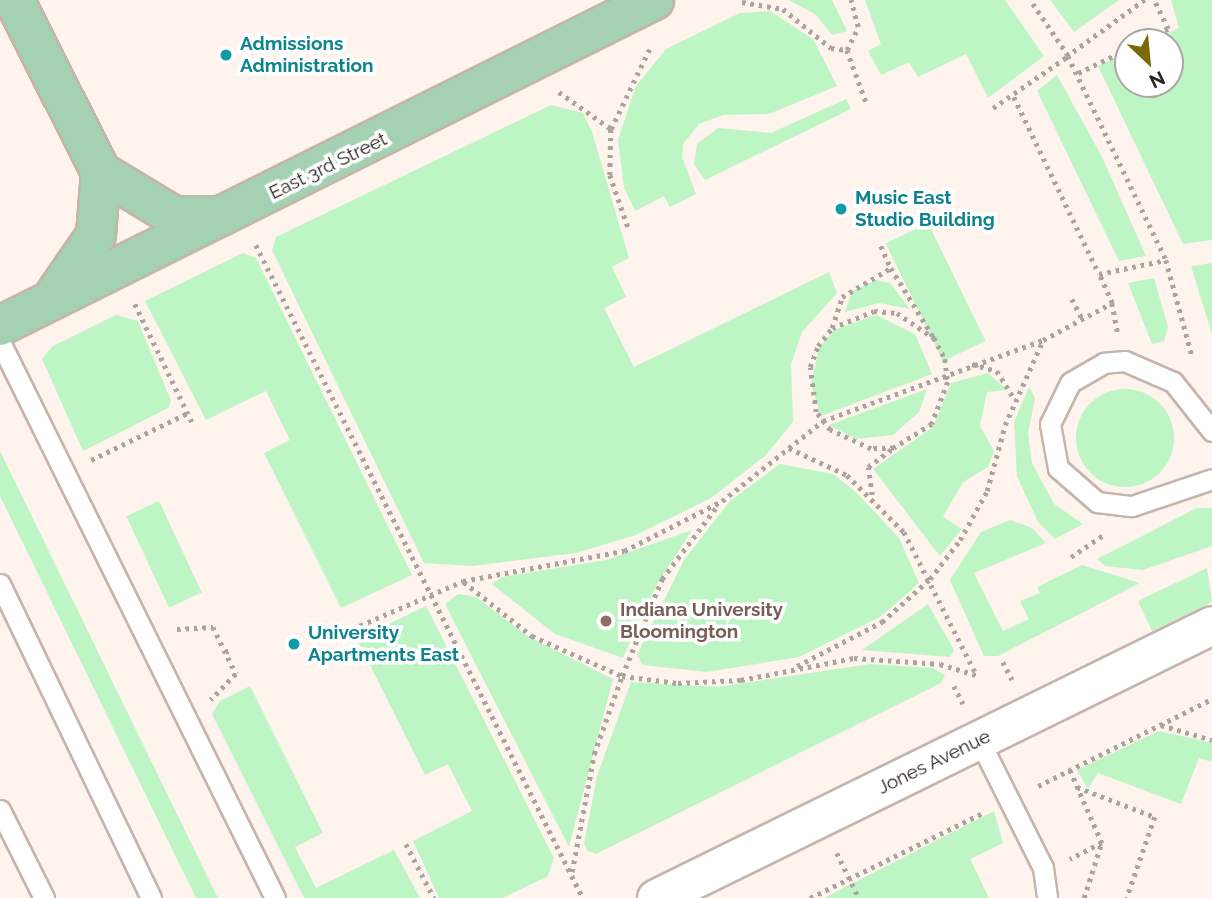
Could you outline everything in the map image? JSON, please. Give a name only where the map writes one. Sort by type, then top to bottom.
[{"type":"main road","points":[[8,328],[70,280],[93,244],[100,173],[14,0]]},
{"type":"main road","name":"East 3rd Street","points":[[8,328],[242,226],[654,0]]},
{"type":"main road","points":[[100,173],[174,216],[242,226]]},
{"type":"street","name":"Jones Avenue","points":[[656,898],[1212,625]]},
{"type":"lane","points":[[8,328],[65,473],[275,898]]},
{"type":"lane","points":[[1212,431],[1185,396],[1142,364],[1104,363],[1070,383],[1056,402],[1050,447],[1068,483],[1114,506],[1148,502],[1212,480]]},
{"type":"lane","points":[[0,584],[151,898]]},
{"type":"lane","points":[[979,740],[1043,868],[1047,898]]},
{"type":"lane","points":[[0,810],[44,898]]},
{"type":"path","points":[[851,0],[858,27],[847,50],[866,102]]},
{"type":"path","points":[[1030,0],[1078,73],[1166,260],[1193,346],[1185,396]]},
{"type":"path","points":[[993,108],[1014,97],[1145,0]]},
{"type":"path","points":[[1154,0],[1168,28]]},
{"type":"path","points":[[742,2],[783,9],[831,48],[847,50]]},
{"type":"path","points":[[628,227],[610,175],[611,130],[650,48]]},
{"type":"path","points":[[1078,73],[1114,56]]},
{"type":"path","points":[[558,91],[611,130]]},
{"type":"path","points":[[352,629],[431,591],[463,581],[624,551],[722,501],[823,421],[1042,340],[1112,303],[1014,97]]},
{"type":"path","points":[[242,226],[431,591],[583,898]]},
{"type":"path","points":[[873,497],[868,467],[932,424],[944,404],[947,373],[934,338],[891,268],[881,246]]},
{"type":"path","points":[[1100,274],[1166,260]]},
{"type":"path","points":[[891,268],[842,297],[832,328],[810,367],[810,390],[823,421],[849,443],[894,448]]},
{"type":"path","points":[[131,297],[194,426]]},
{"type":"path","points":[[1072,299],[1082,319]]},
{"type":"path","points":[[832,328],[874,311],[897,313],[934,338]]},
{"type":"path","points":[[797,666],[882,622],[930,579],[987,491],[1015,400],[1042,340]]},
{"type":"path","points":[[972,364],[997,371],[1015,400]]},
{"type":"path","points":[[65,473],[188,413]]},
{"type":"path","points":[[463,581],[532,636],[622,676],[678,683],[741,680],[797,666],[898,660],[977,675],[904,532],[873,497],[847,475],[789,448]]},
{"type":"path","points":[[572,872],[594,754],[622,676],[662,579],[722,501]]},
{"type":"path","points":[[143,632],[213,627],[236,674],[188,723]]},
{"type":"path","points":[[225,652],[232,649]]},
{"type":"path","points":[[1160,724],[1212,740]]},
{"type":"path","points":[[1070,770],[1102,843],[1081,898]]},
{"type":"path","points":[[1077,787],[1155,817],[1128,898]]},
{"type":"path","points":[[820,818],[859,898]]},
{"type":"path","points":[[1072,870],[1068,860],[1102,843]]},
{"type":"path","points":[[406,844],[434,898]]},
{"type":"path","points":[[1079,891],[1081,898]]},
{"type":"green space","points":[[789,0],[832,0],[847,31],[832,35],[815,14]]},
{"type":"green space","points":[[865,0],[1005,0],[1044,56],[988,98],[966,54],[918,77],[909,62],[881,75],[868,51],[881,44]]},
{"type":"green space","points":[[1050,0],[1119,0],[1074,32]]},
{"type":"green space","points":[[1171,0],[1212,0],[1212,240],[1183,244],[1098,66],[1114,59],[1114,98],[1184,98],[1184,28],[1179,28]]},
{"type":"green space","points":[[770,11],[813,39],[837,86],[769,114],[723,115],[699,124],[683,144],[682,157],[696,194],[670,207],[664,196],[635,211],[624,187],[618,140],[636,86],[666,49],[740,13]]},
{"type":"green space","points":[[1057,75],[1102,157],[1146,256],[1119,261],[1037,91]]},
{"type":"green space","points":[[846,99],[851,109],[705,180],[694,164],[697,144],[718,128],[771,133]]},
{"type":"green space","points":[[551,105],[583,113],[592,132],[629,258],[612,267],[626,297],[604,308],[634,367],[829,272],[837,293],[802,332],[791,364],[793,422],[765,456],[711,498],[636,535],[576,553],[472,566],[424,563],[272,250],[276,237]]},
{"type":"green space","points":[[928,223],[985,341],[943,361],[886,244]]},
{"type":"green space","points":[[243,253],[256,258],[412,575],[341,608],[264,453],[290,440],[266,391],[206,420],[145,301]]},
{"type":"green space","points":[[1212,263],[1212,334],[1191,266]]},
{"type":"green space","points":[[1154,278],[1168,327],[1164,341],[1152,344],[1128,283]]},
{"type":"green space","points":[[876,280],[890,283],[910,309],[879,303],[845,312],[852,291]]},
{"type":"green space","points":[[116,315],[138,321],[171,401],[168,408],[83,451],[42,359],[53,346]]},
{"type":"green space","points":[[876,315],[915,334],[932,374],[821,416],[811,384],[819,348],[834,330]]},
{"type":"green space","points":[[988,373],[1007,390],[987,392],[980,426],[994,451],[988,467],[963,482],[943,517],[962,529],[940,556],[873,469],[933,427],[951,383]]},
{"type":"green space","points":[[1029,387],[1035,398],[1028,433],[1032,463],[1054,504],[1083,524],[1055,539],[1038,522],[1017,476],[1014,422]]},
{"type":"green space","points":[[927,389],[919,412],[893,435],[856,439],[829,425]]},
{"type":"green space","points":[[1125,389],[1144,393],[1160,403],[1170,419],[1174,438],[1170,457],[1160,473],[1144,483],[1125,487],[1106,483],[1090,473],[1080,457],[1076,438],[1080,419],[1090,403],[1106,393]]},
{"type":"green space","points":[[0,451],[218,898],[196,898],[0,496]]},
{"type":"green space","points":[[780,464],[833,474],[856,492],[899,538],[919,583],[880,617],[799,657],[707,672],[643,665],[637,655],[684,560],[730,501]]},
{"type":"green space","points":[[159,501],[202,593],[169,608],[126,516]]},
{"type":"green space","points":[[1197,508],[1212,508],[1212,546],[1143,570],[1105,566],[1097,559]]},
{"type":"green space","points":[[1010,520],[1032,528],[1046,543],[974,573],[1003,631],[1029,619],[1020,601],[1040,593],[1037,587],[1082,565],[1140,583],[998,656],[984,656],[950,580],[981,532]]},
{"type":"green space","points":[[692,530],[657,584],[623,658],[555,634],[492,584],[502,577],[606,560]]},
{"type":"green space","points":[[1207,568],[1212,602],[1152,631],[1138,601]]},
{"type":"green space","points":[[458,594],[476,597],[529,637],[613,679],[569,847],[445,604]]},
{"type":"green space","points":[[928,604],[954,650],[950,657],[862,650]]},
{"type":"green space","points":[[426,606],[554,858],[548,876],[502,898],[439,898],[413,841],[472,811],[448,764],[425,775],[357,639]]},
{"type":"green space","points":[[870,664],[933,668],[945,675],[941,683],[596,854],[588,851],[584,844],[597,776],[631,682],[717,687]]},
{"type":"green space","points":[[250,686],[323,833],[295,847],[316,888],[394,850],[420,898],[304,898],[212,714],[220,701]]},
{"type":"green space","points":[[1159,731],[1212,743],[1212,762],[1199,758],[1181,804],[1098,773],[1088,789],[1077,770]]},
{"type":"green space","points":[[994,811],[1003,843],[970,859],[989,898],[824,898]]},
{"type":"place","name":"Admissions Administration","points":[[226,55]]},
{"type":"place","name":"Music East Studio Building","points":[[841,209]]},
{"type":"place","name":"Indiana University Bloomington","points":[[606,621]]},
{"type":"place","name":"University Apartments East","points":[[294,644]]}]
